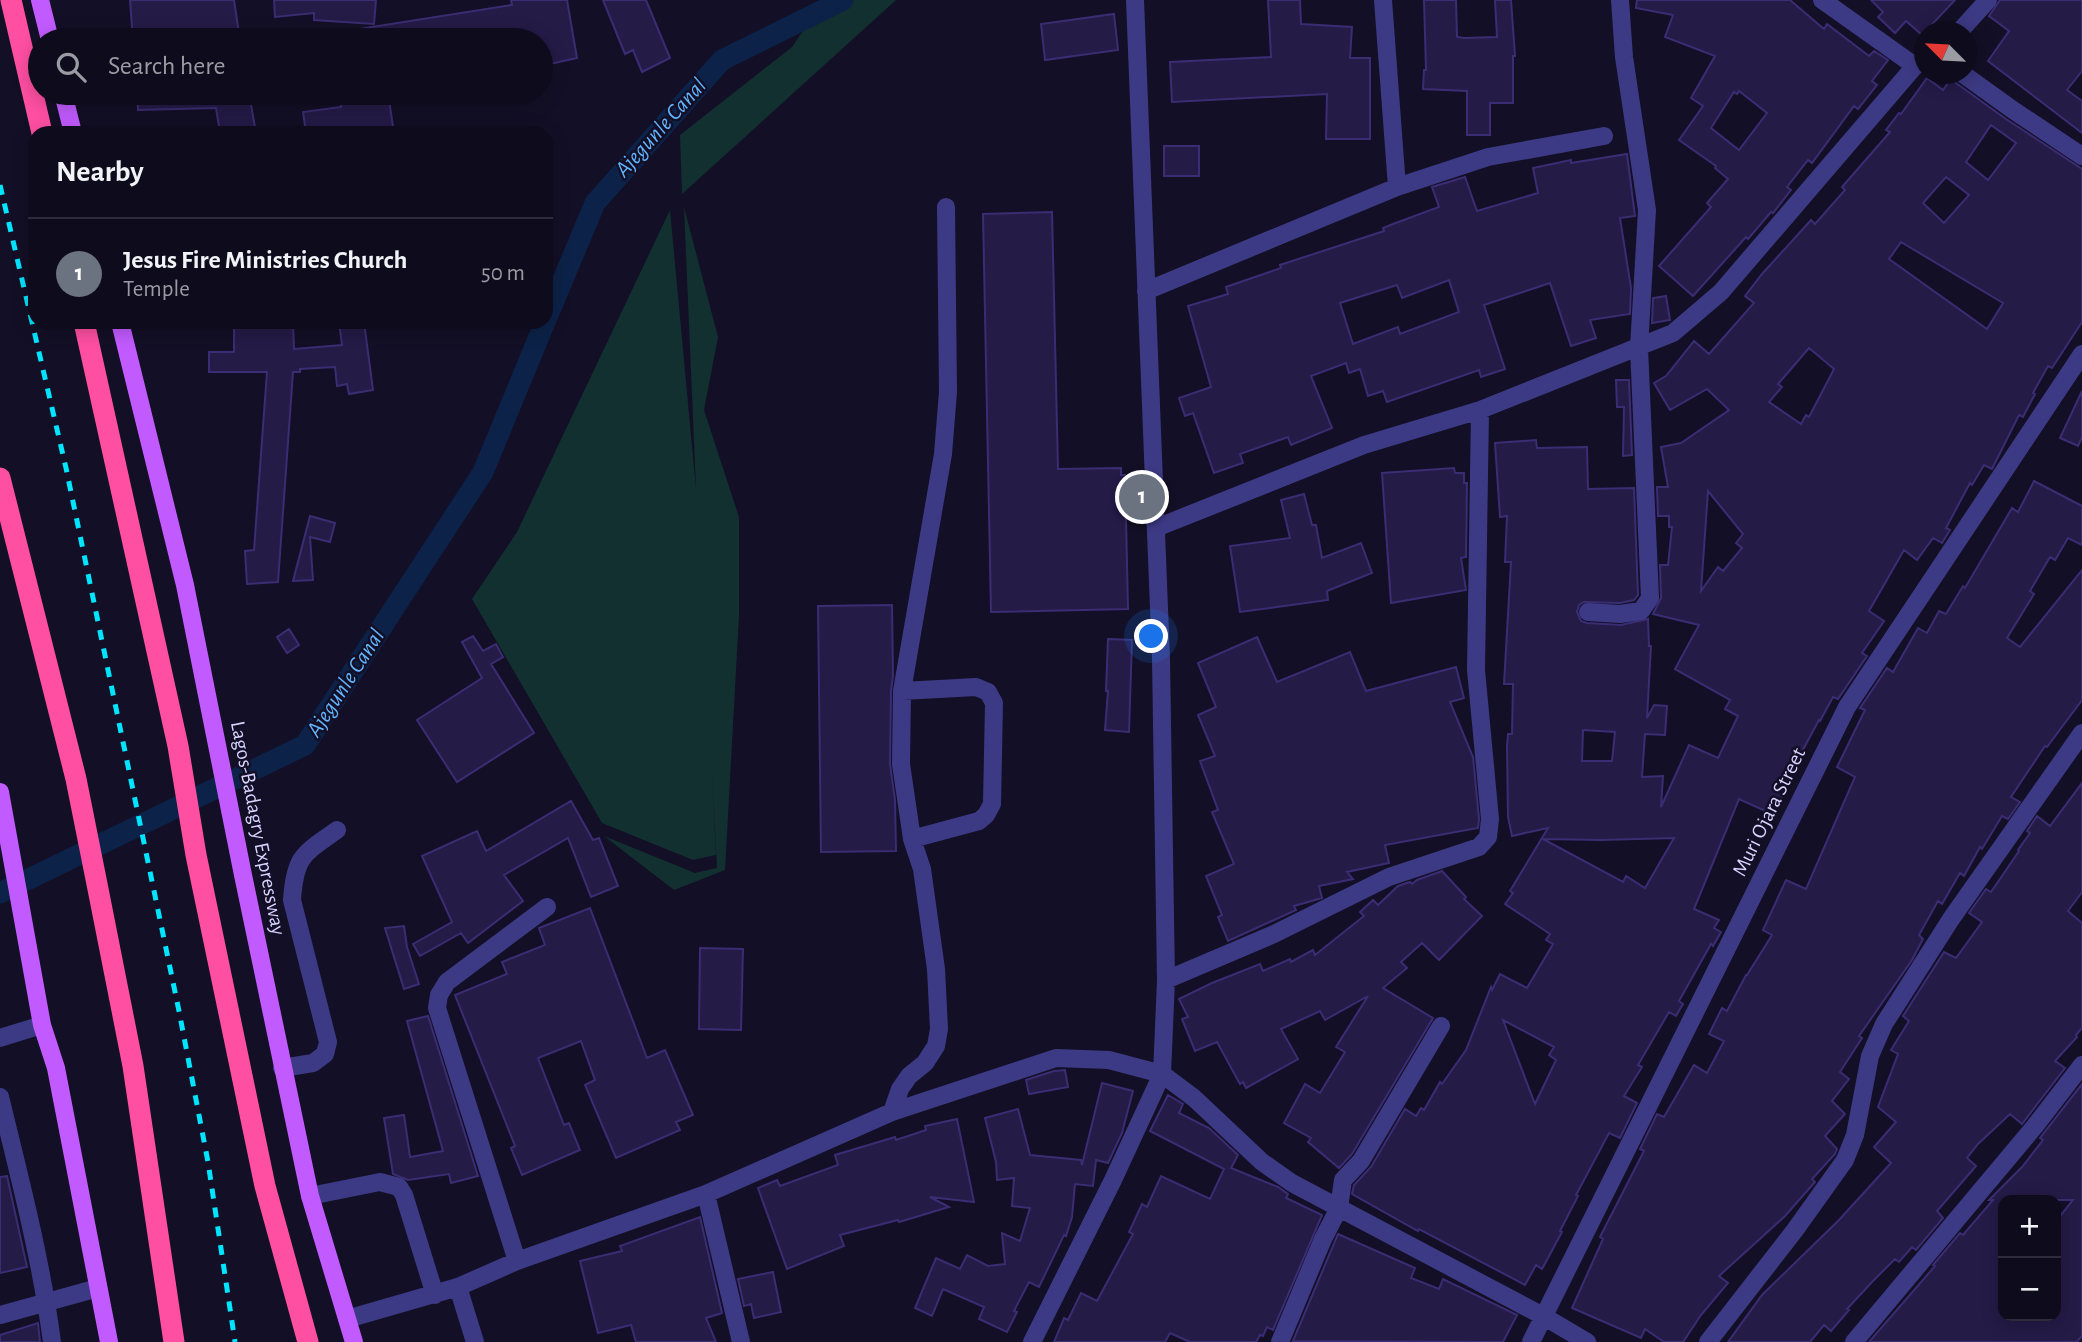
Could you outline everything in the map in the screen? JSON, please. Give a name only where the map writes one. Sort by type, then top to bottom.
[{"type":"highway","points":[[12,0],[28,73]]},
{"type":"highway","points":[[35,105],[39,126]]},
{"type":"highway","points":[[86,329],[178,746],[196,855],[265,1186],[308,1342]]},
{"type":"highway","points":[[0,478],[76,779],[132,1066],[174,1342]]},
{"type":"main road","points":[[40,0],[47,28]]},
{"type":"main road","points":[[66,105],[71,126]]},
{"type":"main road","name":"Lagos-Badagry Expressway","points":[[122,329],[186,585],[282,1068],[310,1195],[354,1342]]},
{"type":"main road","points":[[0,793],[42,1025],[56,1068],[109,1342]]},
{"type":"street","points":[[1032,1342],[1113,1180],[1162,1074],[1166,980],[1161,659],[1135,0]]},
{"type":"street","points":[[1383,0],[1397,187]]},
{"type":"street","points":[[1588,612],[1620,614],[1641,611],[1650,597],[1640,348],[1647,210],[1624,57],[1620,0]]},
{"type":"street","points":[[1822,0],[1914,60]]},
{"type":"street","points":[[1969,21],[1988,0]]},
{"type":"street","points":[[1156,528],[1364,445],[1480,410],[1673,333],[1721,292],[1914,71]]},
{"type":"street","points":[[1977,84],[2082,156]]},
{"type":"street","points":[[1146,291],[1397,187],[1488,157],[1604,136]]},
{"type":"street","points":[[892,1112],[900,1089],[909,1076],[925,1063],[936,1046],[939,1029],[936,969],[924,881],[912,839],[901,764],[902,691],[943,454],[948,392],[946,207]]},
{"type":"street","name":"Muri Ojara Street","points":[[1531,1342],[1847,707],[2082,354]]},
{"type":"street","points":[[1166,980],[1274,934],[1389,877],[1479,847],[1488,837],[1490,819],[1476,670],[1480,410]]},
{"type":"street","points":[[902,691],[976,687],[988,692],[994,703],[992,804],[986,815],[979,821],[912,839]]},
{"type":"street","points":[[1708,1342],[1795,1230],[1845,1160],[1855,1135],[1870,1056],[1884,1024],[1951,919],[2082,733]]},
{"type":"street","points":[[282,1068],[313,1063],[325,1054],[328,1042],[292,900],[294,876],[302,856],[337,830]]},
{"type":"street","points":[[517,1261],[437,1008],[439,995],[447,982],[547,907]]},
{"type":"street","points":[[0,1038],[42,1025]]},
{"type":"street","points":[[1280,1342],[1323,1239],[1339,1208],[1343,1180],[1361,1161],[1441,1026]]},
{"type":"street","points":[[347,1319],[458,1287],[517,1261],[706,1195],[892,1112],[1056,1058],[1109,1060],[1162,1074],[1194,1098],[1262,1162],[1292,1183],[1544,1316],[1587,1342]]},
{"type":"street","points":[[1854,1342],[2035,1126],[2082,1065]]},
{"type":"street","points":[[0,1097],[22,1181],[47,1300],[52,1342]]},
{"type":"street","points":[[310,1195],[380,1182],[399,1187],[404,1195],[435,1295]]},
{"type":"street","points":[[706,1195],[741,1342]]},
{"type":"street","points":[[458,1287],[475,1342]]},
{"type":"street","points":[[0,1315],[98,1288]]},
{"type":"green space","points":[[824,0],[896,0],[682,194],[680,135],[792,47]]},
{"type":"green space","points":[[684,207],[718,337],[704,410],[739,517],[739,616],[725,870],[674,890],[604,836],[695,873],[717,868],[712,769],[716,855],[693,860],[602,823],[472,599],[517,532],[670,210],[696,489]]},
{"type":"building","points":[[130,0],[234,0],[238,28],[132,28]]},
{"type":"building","points":[[274,0],[376,0],[374,24],[314,20],[314,13],[275,17]]},
{"type":"building","points":[[511,0],[567,0],[577,58],[553,63],[553,28],[365,28],[512,5]]},
{"type":"building","points":[[603,0],[646,0],[670,58],[642,72],[633,50],[625,54]]},
{"type":"building","points":[[1268,0],[1300,0],[1301,24],[1352,27],[1350,58],[1370,58],[1370,139],[1326,139],[1327,94],[1172,102],[1170,62],[1271,57]]},
{"type":"building","points":[[1424,0],[1456,0],[1457,37],[1464,38],[1497,37],[1495,0],[1511,0],[1515,56],[1513,103],[1490,103],[1490,135],[1467,135],[1467,91],[1423,89],[1426,70]]},
{"type":"building","points":[[1637,0],[1790,0],[1824,29],[1827,24],[1869,56],[1874,51],[1888,60],[1872,81],[1877,85],[1858,109],[1854,106],[1812,163],[1808,160],[1787,187],[1791,190],[1773,213],[1771,212],[1748,239],[1746,237],[1693,296],[1659,266],[1711,207],[1707,203],[1728,179],[1716,166],[1679,140],[1703,106],[1691,98],[1715,56],[1665,37],[1673,15],[1636,8]],"holes":[[[1739,91],[1767,113],[1739,150],[1711,128],[1734,92],[1737,94]]]},
{"type":"building","points":[[1871,0],[1955,0],[1935,21],[1914,21],[1914,28],[1906,21],[1895,33],[1878,17],[1883,12]]},
{"type":"building","points":[[2000,0],[2082,0],[2082,71],[2067,90],[2082,101],[2082,133],[1988,61],[2009,31],[1989,16]]},
{"type":"building","points":[[1114,14],[1118,50],[1045,60],[1041,24]]},
{"type":"building","points":[[1923,84],[1935,84],[1943,90],[1947,84],[1957,84],[2082,169],[2082,322],[2052,368],[2048,366],[2023,417],[2019,415],[1992,469],[1984,465],[1972,485],[1970,483],[1946,528],[1950,530],[1942,543],[1933,538],[1917,560],[1904,550],[1869,611],[1884,621],[1862,653],[1867,656],[1838,699],[1833,697],[1819,720],[1799,757],[1774,815],[1739,799],[1694,909],[1719,920],[1714,928],[1721,932],[1713,946],[1711,944],[1679,1001],[1683,1004],[1676,1016],[1669,1012],[1638,1065],[1642,1067],[1624,1096],[1637,1103],[1620,1138],[1609,1133],[1576,1195],[1578,1196],[1560,1231],[1562,1232],[1542,1269],[1536,1265],[1525,1285],[1352,1194],[1354,1185],[1371,1167],[1405,1109],[1416,1116],[1421,1108],[1424,1110],[1440,1082],[1442,1084],[1466,1050],[1491,987],[1492,990],[1500,974],[1527,988],[1553,944],[1546,940],[1550,934],[1505,904],[1548,828],[1512,836],[1508,817],[1507,747],[1508,734],[1512,734],[1513,684],[1504,684],[1511,562],[1505,562],[1507,516],[1500,517],[1495,443],[1536,440],[1537,448],[1587,447],[1588,489],[1634,488],[1638,595],[1634,600],[1620,603],[1584,602],[1579,605],[1577,612],[1581,621],[1587,623],[1621,625],[1648,619],[1651,646],[1647,718],[1654,705],[1667,706],[1665,735],[1645,734],[1642,777],[1663,776],[1661,807],[1689,745],[1718,758],[1738,716],[1725,709],[1730,700],[1675,669],[1699,625],[1653,614],[1661,598],[1660,565],[1668,565],[1672,527],[1669,527],[1669,516],[1658,516],[1657,487],[1668,487],[1661,447],[1681,443],[1729,410],[1707,389],[1670,410],[1654,383],[1666,376],[1694,341],[1709,354],[1754,303],[1745,296],[1762,274],[1811,220],[1815,224],[1845,190],[1842,187],[1890,132],[1886,130]],"holes":[[[1991,125],[2016,143],[1988,180],[1966,162]],[[1946,177],[1969,195],[1944,223],[1923,203]],[[1901,242],[2003,303],[1987,329],[1889,259]],[[1809,348],[1834,369],[1809,417],[1806,415],[1801,424],[1769,402],[1782,387],[1778,384]],[[1708,491],[1743,534],[1736,543],[1742,548],[1723,571],[1718,567],[1701,591]],[[1583,730],[1615,732],[1612,761],[1582,761]],[[1674,838],[1645,888],[1626,876],[1623,882],[1543,839]],[[1503,1020],[1554,1047],[1549,1055],[1556,1060],[1535,1104]]]},
{"type":"building","points":[[138,105],[251,105],[255,126],[219,126],[216,108],[138,110]]},
{"type":"building","points":[[390,105],[393,126],[305,126],[303,112]]},
{"type":"building","points":[[1164,146],[1199,146],[1199,176],[1164,176]]},
{"type":"building","points":[[1627,154],[1635,216],[1620,218],[1631,288],[1630,314],[1590,320],[1596,338],[1571,346],[1550,283],[1484,305],[1505,369],[1481,377],[1479,370],[1387,402],[1383,391],[1368,396],[1360,369],[1349,373],[1346,363],[1311,376],[1332,428],[1291,445],[1288,437],[1240,454],[1243,463],[1214,473],[1193,413],[1185,416],[1179,398],[1211,387],[1188,306],[1228,294],[1226,287],[1281,268],[1280,265],[1384,231],[1383,228],[1439,207],[1432,187],[1465,177],[1477,211],[1538,193],[1533,168],[1571,160],[1571,163]],"holes":[[[1449,280],[1459,312],[1400,334],[1398,327],[1353,344],[1340,303],[1397,285],[1402,298]]]},
{"type":"building","points":[[1052,212],[1058,469],[1121,468],[1121,475],[1125,475],[1128,609],[991,612],[983,214]]},
{"type":"building","points":[[1666,296],[1670,320],[1652,323],[1653,298]]},
{"type":"building","points":[[234,329],[293,329],[294,349],[342,345],[340,329],[365,329],[373,390],[349,394],[347,384],[337,386],[335,367],[300,369],[300,372],[293,372],[278,582],[247,584],[245,551],[254,550],[267,372],[209,372],[209,352],[234,352]]},
{"type":"building","points":[[1616,380],[1629,380],[1632,455],[1623,456],[1624,407],[1617,407]]},
{"type":"building","points":[[2082,391],[2082,437],[2078,446],[2060,438]]},
{"type":"building","points":[[1454,468],[1455,473],[1464,473],[1464,483],[1467,483],[1466,557],[1461,558],[1466,590],[1391,603],[1382,473]]},
{"type":"building","points":[[2034,481],[2082,506],[2082,545],[2068,538],[2055,560],[2050,557],[2030,591],[2034,594],[2007,638],[2020,647],[2082,570],[2082,700],[2047,747],[2045,746],[2011,797],[2020,802],[2008,819],[2002,816],[1964,876],[1960,873],[1942,904],[1938,901],[1919,935],[1923,939],[1912,960],[1859,1036],[1862,1038],[1840,1072],[1849,1079],[1832,1101],[1845,1114],[1825,1136],[1837,1149],[1835,1154],[1812,1179],[1815,1182],[1785,1216],[1719,1276],[1728,1283],[1683,1342],[1664,1342],[1645,1329],[1641,1338],[1572,1308],[1603,1239],[1600,1237],[1644,1151],[1640,1149],[1657,1114],[1664,1117],[1694,1065],[1707,1073],[1724,1041],[1709,1034],[1722,1008],[1727,1011],[1772,935],[1763,930],[1786,880],[1806,889],[1855,777],[1837,767],[1865,710],[1860,708],[1887,668],[1893,672],[1918,628],[1927,633],[1939,611],[1946,614],[1963,586],[1965,588],[2012,508],[2018,512]]},
{"type":"building","points":[[1304,494],[1312,525],[1316,525],[1322,558],[1361,543],[1372,573],[1327,591],[1328,600],[1240,612],[1230,546],[1290,538],[1281,500]]},
{"type":"building","points":[[310,516],[335,523],[330,542],[310,537],[313,580],[293,581]]},
{"type":"building","points":[[892,605],[890,764],[895,800],[896,851],[821,852],[818,606]]},
{"type":"building","points":[[289,629],[299,645],[287,653],[277,637]]},
{"type":"building","points":[[473,636],[483,651],[496,644],[503,657],[491,664],[534,733],[457,782],[417,720],[482,678],[462,642]]},
{"type":"building","points":[[1257,637],[1277,682],[1350,652],[1366,691],[1456,667],[1464,698],[1450,702],[1473,757],[1479,819],[1478,828],[1385,845],[1389,863],[1347,872],[1353,879],[1319,886],[1322,898],[1294,906],[1296,910],[1228,941],[1218,917],[1222,915],[1206,876],[1234,864],[1212,812],[1218,810],[1200,761],[1215,756],[1198,715],[1216,707],[1198,663]]},
{"type":"building","points":[[1108,639],[1132,640],[1129,732],[1105,730]]},
{"type":"building","points":[[2082,783],[2082,892],[2068,911],[2082,923],[2082,1028],[2055,1061],[2065,1068],[2022,1124],[2010,1114],[1978,1144],[1967,1158],[1976,1166],[1937,1211],[1943,1218],[1916,1250],[1912,1247],[1899,1262],[1895,1259],[1872,1282],[1831,1331],[1824,1325],[1810,1342],[1728,1342],[1762,1295],[1839,1220],[1891,1163],[1874,1147],[1896,1122],[1878,1107],[1898,1054],[1891,1050],[1909,1021],[1903,1016],[1944,952],[1956,958],[1982,922],[1969,913],[1986,889],[1991,892],[2030,833],[2027,831],[2037,816],[2050,826]]},
{"type":"building","points":[[571,801],[593,840],[599,838],[618,886],[591,897],[568,838],[504,875],[523,901],[468,943],[461,933],[420,956],[413,944],[452,922],[422,856],[477,831],[486,851]]},
{"type":"building","points":[[1442,871],[1466,897],[1464,899],[1482,916],[1439,960],[1422,943],[1401,962],[1407,968],[1383,988],[1433,1018],[1352,1154],[1339,1168],[1308,1142],[1311,1138],[1284,1123],[1305,1084],[1320,1093],[1345,1052],[1336,1047],[1368,996],[1325,1020],[1320,1011],[1281,1029],[1298,1059],[1246,1088],[1243,1082],[1240,1084],[1217,1042],[1195,1051],[1182,1019],[1188,1017],[1179,999],[1260,964],[1263,971],[1290,959],[1291,962],[1313,950],[1315,955],[1364,916],[1360,912],[1373,900],[1378,905],[1398,886],[1410,882],[1412,884]]},
{"type":"building","points":[[590,908],[647,1058],[665,1050],[693,1115],[676,1122],[680,1130],[616,1158],[585,1085],[595,1080],[581,1041],[538,1058],[564,1125],[569,1123],[580,1150],[522,1175],[511,1148],[515,1146],[455,995],[507,974],[502,962],[545,945],[539,928]]},
{"type":"building","points":[[404,926],[407,947],[419,984],[404,989],[385,928]]},
{"type":"building","points":[[700,948],[743,949],[741,1030],[699,1029]]},
{"type":"building","points":[[428,1016],[478,1176],[451,1183],[449,1174],[408,1180],[393,1174],[384,1118],[404,1115],[410,1157],[443,1151],[407,1021]]},
{"type":"building","points":[[1065,1070],[1068,1087],[1029,1094],[1026,1080]]},
{"type":"building","points":[[1102,1083],[1133,1091],[1122,1133],[1108,1163],[1096,1160],[1093,1186],[1075,1184],[1072,1217],[1066,1236],[1064,1235],[1039,1287],[1029,1282],[1007,1332],[979,1319],[984,1307],[943,1289],[932,1316],[915,1308],[936,1258],[960,1269],[967,1255],[988,1266],[1005,1264],[1002,1233],[1020,1241],[1030,1208],[1012,1206],[1014,1178],[997,1180],[996,1162],[985,1118],[1018,1109],[1030,1155],[1081,1160],[1082,1165]]},
{"type":"building","points":[[2082,1084],[2082,1336],[2077,1342],[1869,1342],[1960,1233],[1963,1235],[1993,1200],[1989,1200],[2022,1167],[2043,1140],[2040,1138]]},
{"type":"building","points":[[1168,1095],[1183,1104],[1179,1113],[1209,1128],[1238,1155],[1231,1168],[1278,1187],[1288,1194],[1286,1198],[1322,1215],[1273,1330],[1267,1327],[1256,1342],[1190,1342],[1170,1333],[1165,1342],[1054,1342],[1064,1318],[1068,1320],[1081,1293],[1097,1301],[1133,1234],[1129,1232],[1142,1204],[1147,1207],[1161,1176],[1210,1199],[1224,1169],[1150,1131]]},
{"type":"building","points":[[957,1119],[974,1202],[930,1197],[949,1207],[840,1235],[844,1246],[787,1269],[758,1188],[777,1180],[780,1186],[838,1165],[835,1155],[895,1137],[896,1140],[926,1130],[925,1126]]},
{"type":"building","points":[[7,1176],[27,1267],[0,1273],[0,1177]]},
{"type":"building","points":[[700,1217],[722,1313],[706,1318],[716,1342],[636,1342],[631,1325],[598,1333],[580,1261],[622,1251],[620,1246]]},
{"type":"building","points":[[1338,1234],[1415,1268],[1411,1278],[1439,1289],[1443,1279],[1517,1315],[1503,1342],[1293,1341]]},
{"type":"building","points":[[773,1272],[781,1312],[754,1318],[751,1304],[744,1306],[738,1279]]},
{"type":"building","points":[[38,1323],[40,1342],[0,1342],[0,1335]]},
{"type":"waterway","name":"Ajegunle Canal","points":[[553,303],[595,203],[722,60],[843,0]]},
{"type":"waterway","name":"Ajegunle Canal","points":[[0,893],[305,745],[483,472],[542,329]]},
{"type":"railway","points":[[0,185],[28,305]]},
{"type":"railway","points":[[34,329],[66,468],[179,1011],[208,1162],[235,1342]]},
{"type":"place","name":"Jesus Fire Ministries Church","points":[[1142,497]]}]
